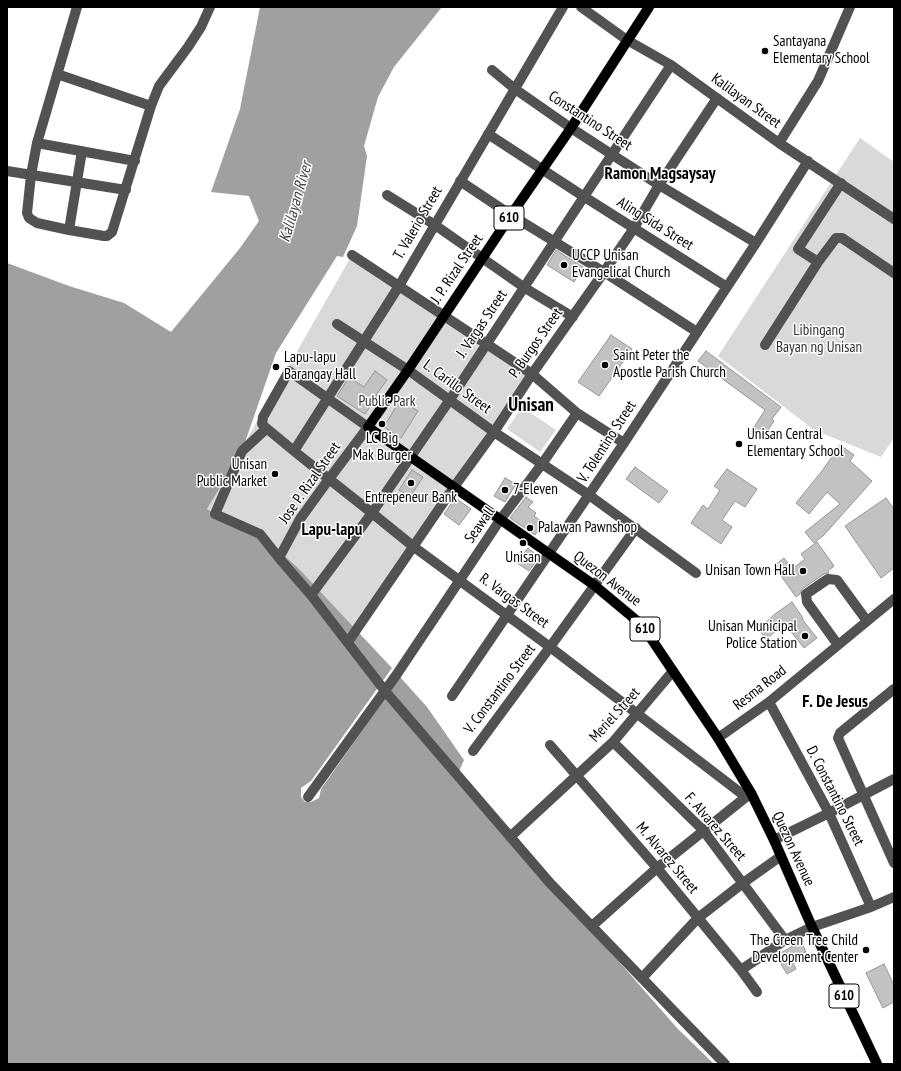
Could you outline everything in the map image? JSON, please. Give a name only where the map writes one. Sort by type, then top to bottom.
[{"type":"main road","name":"J. P. Rizal Street","points":[[368,427],[571,128],[649,7]]},
{"type":"main road","name":"Quezon Avenue","points":[[368,427],[594,585],[642,625],[718,738],[774,840],[812,927]]},
{"type":"main road","name":"610","points":[[812,927],[877,1064]]},
{"type":"street","points":[[77,7],[37,143],[31,175],[27,213],[28,218],[37,223],[104,236],[112,232],[159,86],[192,42],[210,7]]},
{"type":"street","name":"T. Valerio Street","points":[[294,451],[399,286],[563,7]]},
{"type":"street","name":"Kalilayan Street","points":[[580,7],[627,40],[671,65],[780,143],[894,219]]},
{"type":"street","points":[[780,143],[818,81],[850,7]]},
{"type":"street","name":"J. Vargas Street","points":[[311,595],[372,514],[410,456],[449,401],[525,288],[583,196],[671,65]]},
{"type":"street","name":"Constantino Street","points":[[492,70],[515,90],[571,128],[659,185],[756,243]]},
{"type":"street","points":[[57,74],[152,106]]},
{"type":"street","name":"P. Burgos Street","points":[[348,642],[634,228],[659,185],[717,98]]},
{"type":"street","name":"Aling Sida Street","points":[[488,134],[583,196],[727,286]]},
{"type":"street","points":[[37,143],[135,161]]},
{"type":"street","points":[[69,230],[82,151]]},
{"type":"street","name":"V. Tolentino Street","points":[[452,696],[624,443],[756,243],[808,161]]},
{"type":"street","points":[[7,171],[78,181],[126,190]]},
{"type":"street","points":[[460,181],[511,215],[604,272],[697,332]]},
{"type":"street","points":[[818,262],[798,248],[841,183]]},
{"type":"street","points":[[387,195],[435,225],[525,288],[573,317]]},
{"type":"street","points":[[765,346],[818,262],[836,238],[842,238],[894,273]]},
{"type":"street","points":[[352,255],[532,374],[577,413],[624,443]]},
{"type":"street","name":"L. Carillo Street","points":[[337,324],[408,370],[449,401],[589,495],[696,573]]},
{"type":"street","points":[[368,427],[288,371],[263,416],[264,426],[242,451],[215,514],[260,534],[311,595],[385,691],[550,883],[725,1064]]},
{"type":"street","name":"Seawall","points":[[308,797],[385,691],[500,520],[542,464],[577,413]]},
{"type":"street","name":"R. Vargas Street","points":[[264,426],[372,514],[460,581],[507,614],[638,714],[749,795]]},
{"type":"street","name":"Jose P. Rizal Street","points":[[279,558],[300,519],[368,427]]},
{"type":"street","name":"V. Constantino Street","points":[[472,751],[550,647],[636,528]]},
{"type":"street","points":[[838,645],[807,602],[806,594],[828,579],[837,580],[867,621]]},
{"type":"street","name":"Resma Road","points":[[718,738],[768,702],[894,599]]},
{"type":"street","name":"Meriel Street","points":[[510,837],[613,742],[638,714],[673,670]]},
{"type":"street","points":[[894,688],[838,736],[838,741],[894,863]]},
{"type":"street","name":"D. Constantino Street","points":[[768,702],[829,813],[871,907]]},
{"type":"street","name":"F. Alvarez Street","points":[[613,742],[703,830],[785,940]]},
{"type":"street","name":"M. Alvarez Street","points":[[550,744],[657,868],[741,970],[757,992]]},
{"type":"street","points":[[774,840],[894,779]]},
{"type":"street","points":[[592,926],[657,868],[749,795]]},
{"type":"street","points":[[642,978],[698,918],[781,856]]},
{"type":"street","points":[[741,970],[785,940],[812,927],[871,907],[894,897]]},
{"type":"green space","name":"Libingang Bayan ng Unisan","points":[[860,138],[894,162],[894,438],[881,457],[814,430],[718,356]]},
{"type":"green space","name":"Public Park","points":[[352,255],[532,374],[348,642],[207,509]]},
{"type":"green space","points":[[522,407],[556,430],[540,452],[507,429]]},
{"type":"water","name":"Kalilayan River","points":[[260,7],[442,7],[394,67],[378,97],[364,146],[367,156],[357,226],[343,257],[337,256],[276,353],[242,451],[207,509],[260,534],[298,568],[392,668],[427,707],[464,760],[457,776],[677,1028],[714,1064],[7,1064],[7,263],[69,286],[124,303],[171,332],[240,248],[259,221],[249,196],[211,192],[240,109]]},
{"type":"pier","points":[[392,668],[400,677],[321,789],[319,798],[311,802],[305,802],[301,797],[301,788],[311,781]]},
{"type":"building","name":"UCCP Unisan Evangelical Church","points":[[556,250],[583,267],[574,282],[547,265]]},
{"type":"building","name":"Saint Peter the Apostle Parish Church","points":[[611,335],[632,349],[599,396],[578,382]]},
{"type":"building","points":[[706,351],[781,407],[772,419],[774,421],[762,439],[751,432],[765,410],[698,361]]},
{"type":"building","points":[[375,371],[387,380],[365,414],[337,396],[349,377],[364,387]]},
{"type":"building","points":[[400,400],[418,411],[401,438],[384,427]]},
{"type":"building","points":[[840,445],[854,455],[850,461],[872,481],[824,535],[814,543],[805,532],[840,504],[827,492],[809,514],[796,503],[822,471]]},
{"type":"building","points":[[635,467],[668,491],[659,503],[626,479]]},
{"type":"building","points":[[727,469],[757,489],[745,507],[735,501],[722,520],[732,527],[721,544],[691,523],[703,505],[708,509],[720,490],[714,486]]},
{"type":"building","name":"Entrepeneur Bank","points":[[412,470],[423,477],[410,497],[399,490]]},
{"type":"building","name":"7-Eleven","points":[[505,478],[516,484],[505,502],[494,496]]},
{"type":"building","points":[[526,497],[533,502],[528,507],[536,513],[534,516],[544,523],[535,535],[510,518]]},
{"type":"building","points":[[455,498],[471,509],[459,525],[444,514]]},
{"type":"building","points":[[886,498],[894,509],[894,568],[881,578],[845,526]]},
{"type":"building","name":"Unisan Town Hall","points":[[817,542],[834,566],[828,571],[829,573],[824,574],[802,589],[800,594],[796,597],[774,566],[784,558],[792,569],[805,559],[801,554]]},
{"type":"building","points":[[528,548],[539,557],[529,571],[517,563]]},
{"type":"building","points":[[792,602],[803,618],[802,619],[817,638],[804,648],[784,623],[767,639],[758,629]]},
{"type":"building","points":[[801,941],[806,952],[791,959],[796,969],[787,974],[776,956]]},
{"type":"building","points":[[884,964],[894,985],[894,1002],[883,1008],[866,973]]},
{"type":"place","name":"Santayana Elementary School","points":[[765,51]]},
{"type":"place","name":"UCCP Unisan Evangelical Church","points":[[564,265]]},
{"type":"place","name":"Saint Peter the Apostle Parish Church","points":[[605,365]]},
{"type":"place","name":"Lapu-lapu Barangay Hall","points":[[276,367]]},
{"type":"place","name":"LC Big Mak Burger","points":[[382,424]]},
{"type":"place","name":"Unisan Central Elementary School","points":[[739,444]]},
{"type":"place","name":"Unisan Public Market","points":[[275,474]]},
{"type":"place","name":"Entrepeneur Bank","points":[[411,483]]},
{"type":"place","name":"7-Eleven","points":[[505,490]]},
{"type":"place","name":"Palawan Pawnshop","points":[[530,528]]},
{"type":"place","name":"Unisan","points":[[523,543]]},
{"type":"place","name":"Unisan Town Hall","points":[[803,571]]},
{"type":"place","name":"Unisan Municipal Police Station","points":[[805,636]]},
{"type":"place","name":"The Green Tree Child Development Center","points":[[866,950]]},
{"type":"district","name":"Ramon Magsaysay","points":[[660,174]]},
{"type":"district","name":"Unisan","points":[[531,406]]},
{"type":"district","name":"Lapu-lapu","points":[[332,530]]},
{"type":"district","name":"F. De Jesus","points":[[835,702]]}]
